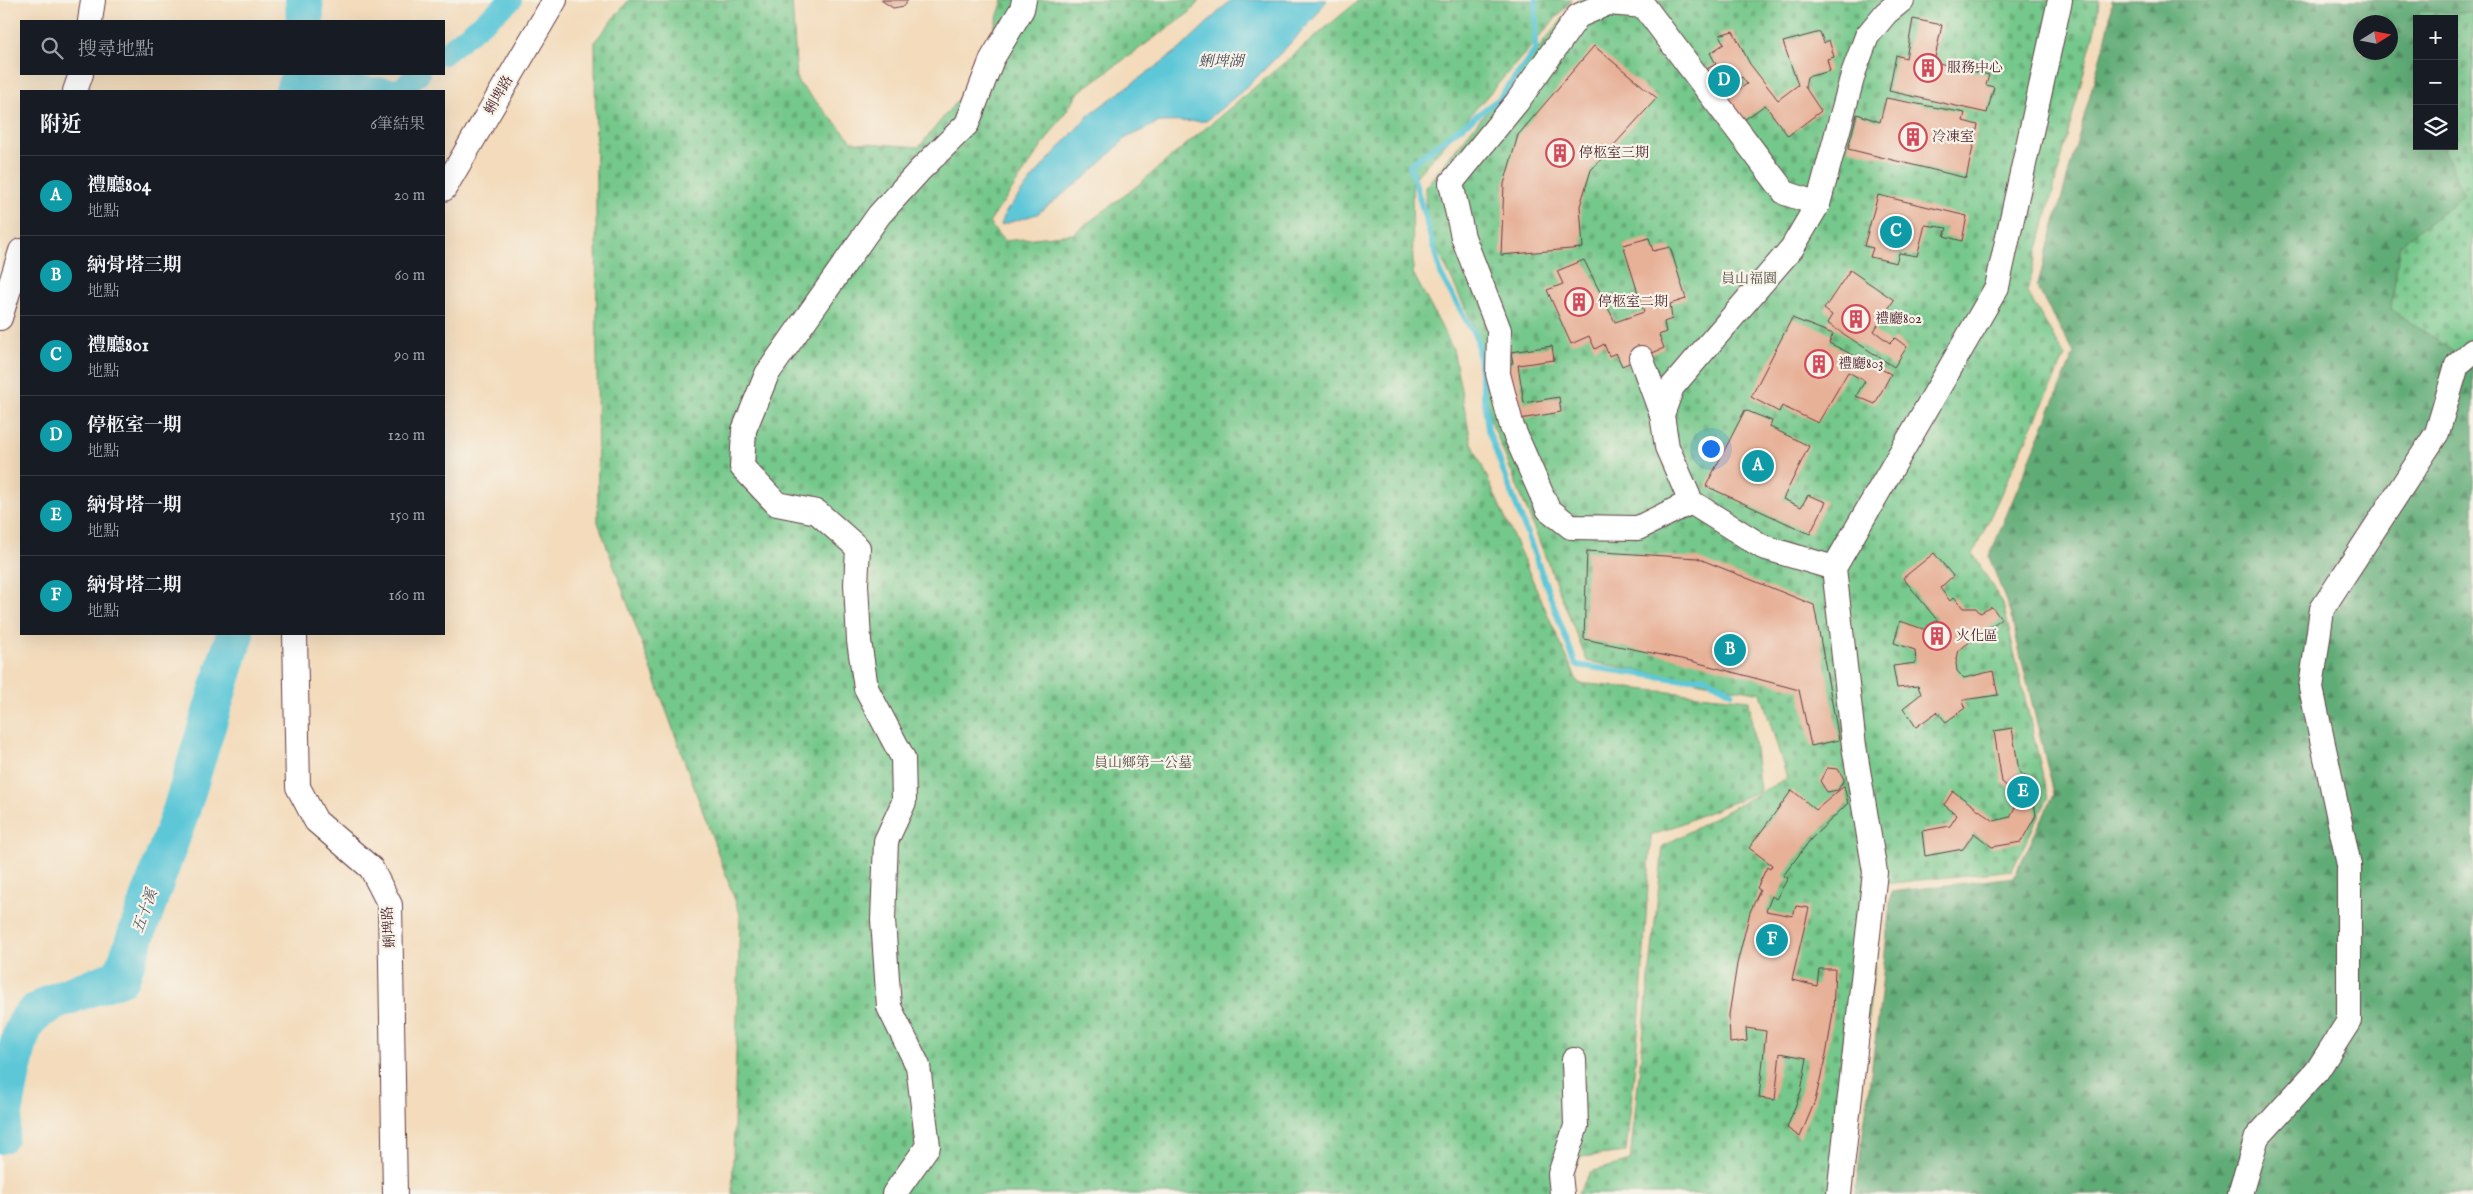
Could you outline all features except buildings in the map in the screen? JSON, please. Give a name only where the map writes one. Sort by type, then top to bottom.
[{"type":"street","points":[[90,20],[93,0]]},
{"type":"street","name":"蜊埤路","points":[[445,187],[555,0]]},
{"type":"street","points":[[894,1194],[928,1146],[918,1066],[889,1007],[883,920],[886,841],[904,802],[903,758],[866,688],[859,640],[856,584],[858,548],[817,512],[777,504],[742,468],[744,430],[767,374],[879,216],[920,170],[967,124],[992,59],[1022,9],[1024,0]]},
{"type":"street","points":[[1662,415],[1672,387],[1792,248],[1818,204],[1854,71],[1867,36],[1886,12],[1902,0]]},
{"type":"street","points":[[1839,1194],[1875,872],[1854,746],[1834,568],[1997,287],[2060,0]]},
{"type":"street","points":[[1691,502],[1638,528],[1571,528],[1548,509],[1512,427],[1498,374],[1499,330],[1463,237],[1451,183],[1517,102],[1578,16],[1608,3],[1644,6],[1785,193],[1818,204]]},
{"type":"street","points":[[75,90],[80,75]]},
{"type":"street","points":[[0,252],[20,252]]},
{"type":"street","points":[[0,318],[20,255]]},
{"type":"street","points":[[2240,1194],[2257,1137],[2317,1071],[2349,1021],[2349,865],[2311,688],[2322,609],[2437,433],[2457,365],[2473,351]]},
{"type":"street","points":[[1641,358],[1662,415],[1667,447],[1691,502],[1763,546],[1834,568]]},
{"type":"street","name":"蜊埤路","points":[[295,635],[298,786],[316,821],[371,868],[390,905],[395,1194]]},
{"type":"street","points":[[1562,1194],[1560,1174],[1576,1126],[1574,1060]]},
{"type":"green space","name":"員山鄉第一公墓","points":[[629,0],[792,0],[797,81],[853,142],[919,147],[978,75],[1003,0],[1200,0],[1189,13],[1080,91],[989,223],[1004,241],[1073,234],[1133,189],[1359,0],[1572,0],[1412,181],[1413,273],[1453,349],[1471,441],[1578,683],[1749,700],[1760,791],[1651,836],[1640,1014],[1626,1152],[1581,1157],[1562,1194],[732,1194],[740,914],[598,522],[595,41]]},
{"type":"green space","name":"員山福園","points":[[1578,0],[2099,0],[2097,21],[2027,292],[2065,356],[1973,554],[2003,604],[2048,798],[2012,870],[1884,884],[1847,1194],[1578,1194],[1590,1172],[1630,1161],[1663,846],[1787,778],[1761,693],[1587,661],[1490,418],[1473,324],[1426,226],[1425,187]]},
{"type":"green space","points":[[2112,0],[2473,0],[2473,1194],[1855,1194],[1880,1004],[1891,892],[2014,877],[2054,794],[2010,612],[1989,557],[2074,353],[2037,287],[2109,26]]},
{"type":"green space","points":[[2419,11],[2473,13],[2473,365],[2391,309],[2400,244],[2464,196],[2445,150],[2458,150],[2458,15],[2419,15]]},
{"type":"water","name":"蜊埤湖","points":[[1231,0],[1327,0],[1311,22],[1249,85],[1206,121],[1159,122],[1126,138],[1088,175],[1037,214],[1001,225],[1005,213],[1041,168],[1090,114],[1180,49]]},
{"type":"waterway","name":"五十溪","points":[[304,0],[305,20]]},
{"type":"waterway","points":[[445,53],[511,0]]},
{"type":"waterway","points":[[1536,0],[1535,50],[1499,99],[1410,165],[1442,277],[1477,339],[1488,430],[1576,665],[1677,679],[1704,677],[1732,692]]},
{"type":"waterway","name":"五十溪","points":[[294,90],[300,75]]},
{"type":"waterway","points":[[399,90],[418,75]]},
{"type":"waterway","points":[[299,82],[399,90]]},
{"type":"waterway","name":"五十溪","points":[[0,1135],[15,1057],[19,1041],[28,1020],[35,1013],[58,1000],[121,977],[181,811],[235,635]]},
{"type":"place","name":"服務中心","points":[[1928,68]]},
{"type":"place","name":"停柩室一期","points":[[1724,81]]},
{"type":"place","name":"冷凍室","points":[[1913,137]]},
{"type":"place","name":"停柩室三期","points":[[1560,153]]},
{"type":"place","name":"禮廳801","points":[[1896,232]]},
{"type":"place","name":"停柩室二期","points":[[1579,302]]},
{"type":"place","name":"禮廳802","points":[[1856,319]]},
{"type":"place","name":"禮廳803","points":[[1819,364]]},
{"type":"place","name":"禮廳804","points":[[1758,466]]},
{"type":"place","name":"火化區","points":[[1937,636]]},
{"type":"place","name":"納骨塔三期","points":[[1730,650]]},
{"type":"place","name":"納骨塔一期","points":[[2023,792]]},
{"type":"place","name":"納骨塔二期","points":[[1772,940]]}]
